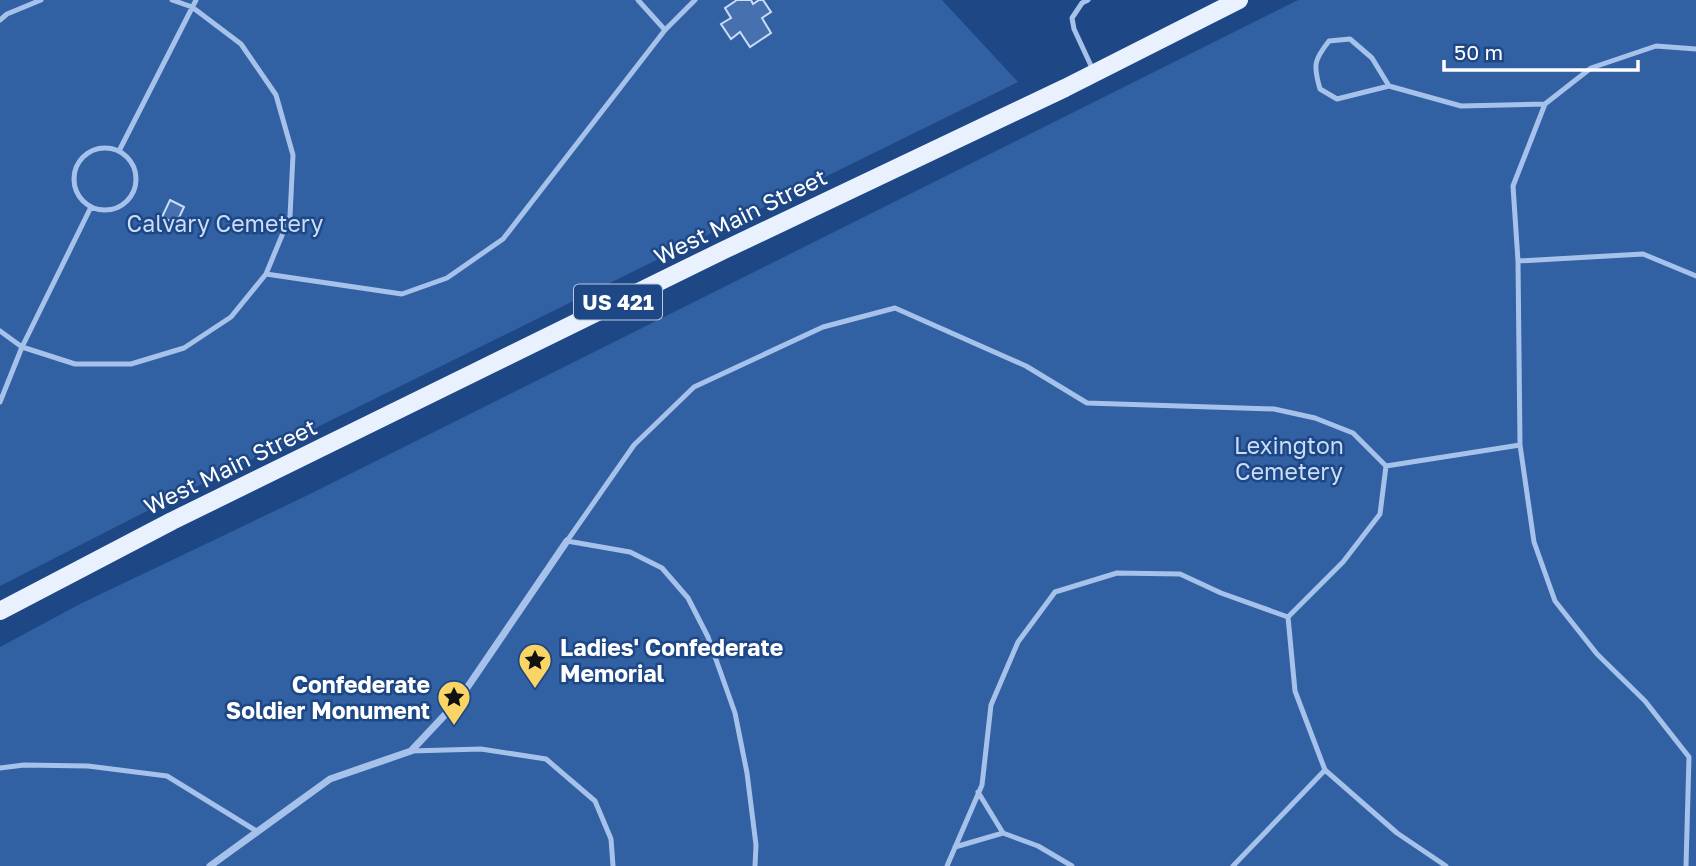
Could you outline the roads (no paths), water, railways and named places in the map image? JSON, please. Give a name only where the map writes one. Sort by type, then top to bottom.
[{"type":"main road","name":"West Main Street","points":[[0,611],[172,521],[724,250],[1095,73],[1239,0]]},
{"type":"street","points":[[210,866],[330,779],[411,751],[458,701],[567,541]]},
{"type":"lane","points":[[0,20],[41,0]]},
{"type":"lane","points":[[0,331],[22,347],[75,364],[131,364],[184,348],[231,317],[266,274],[290,216],[293,155],[276,95],[241,44],[192,7],[172,0]]},
{"type":"lane","points":[[119,151],[196,0]]},
{"type":"lane","points":[[638,0],[665,30]]},
{"type":"lane","points":[[266,274],[402,294],[447,278],[503,239],[665,30],[695,0]]},
{"type":"lane","points":[[1088,0],[1082,3],[1072,18],[1074,29],[1095,73]]},
{"type":"lane","points":[[1390,86],[1372,58],[1350,39],[1329,41],[1317,56],[1315,72],[1320,89],[1337,99],[1390,86],[1461,106],[1545,104]]},
{"type":"lane","points":[[1685,866],[1689,757],[1645,701],[1597,654],[1555,601],[1534,542],[1520,445],[1518,261],[1513,186],[1545,104],[1591,68],[1656,46],[1696,49]]},
{"type":"lane","points":[[99,148],[119,151],[133,166],[136,177],[130,197],[122,205],[112,209],[91,207],[77,193],[74,184],[76,165],[90,151],[99,148]]},
{"type":"lane","points":[[0,401],[22,347],[91,207]]},
{"type":"lane","points":[[1518,261],[1643,254],[1696,276]]},
{"type":"lane","points":[[755,866],[756,845],[747,773],[735,713],[708,637],[688,598],[663,568],[630,552],[567,541],[634,444],[694,387],[823,327],[895,308],[1026,366],[1087,403],[1274,409],[1315,418],[1353,433],[1386,466]]},
{"type":"lane","points":[[1386,466],[1520,445]]},
{"type":"lane","points":[[1288,617],[1343,562],[1380,514],[1386,466]]},
{"type":"lane","points":[[947,866],[982,785],[991,705],[1018,642],[1055,592],[1117,573],[1180,574],[1221,593],[1288,617]]},
{"type":"lane","points":[[1288,617],[1295,691],[1325,770],[1397,832],[1446,866]]},
{"type":"lane","points":[[411,751],[481,749],[546,759],[595,801],[611,839],[613,866]]},
{"type":"lane","points":[[0,768],[24,765],[88,766],[167,776],[258,832]]},
{"type":"lane","points":[[1233,866],[1325,770]]},
{"type":"lane","points":[[978,792],[1003,834]]},
{"type":"lane","points":[[955,847],[1003,834],[1038,846],[1072,866]]},
{"type":"place","name":"Ladies' Confederate Memorial","points":[[535,690]]},
{"type":"place","name":"Confederate Soldier Monument","points":[[454,727]]},
{"type":"park label","name":"Calvary Cemetery","points":[[225,223]]},
{"type":"park label","name":"Lexington Cemetery","points":[[1289,458]]}]
